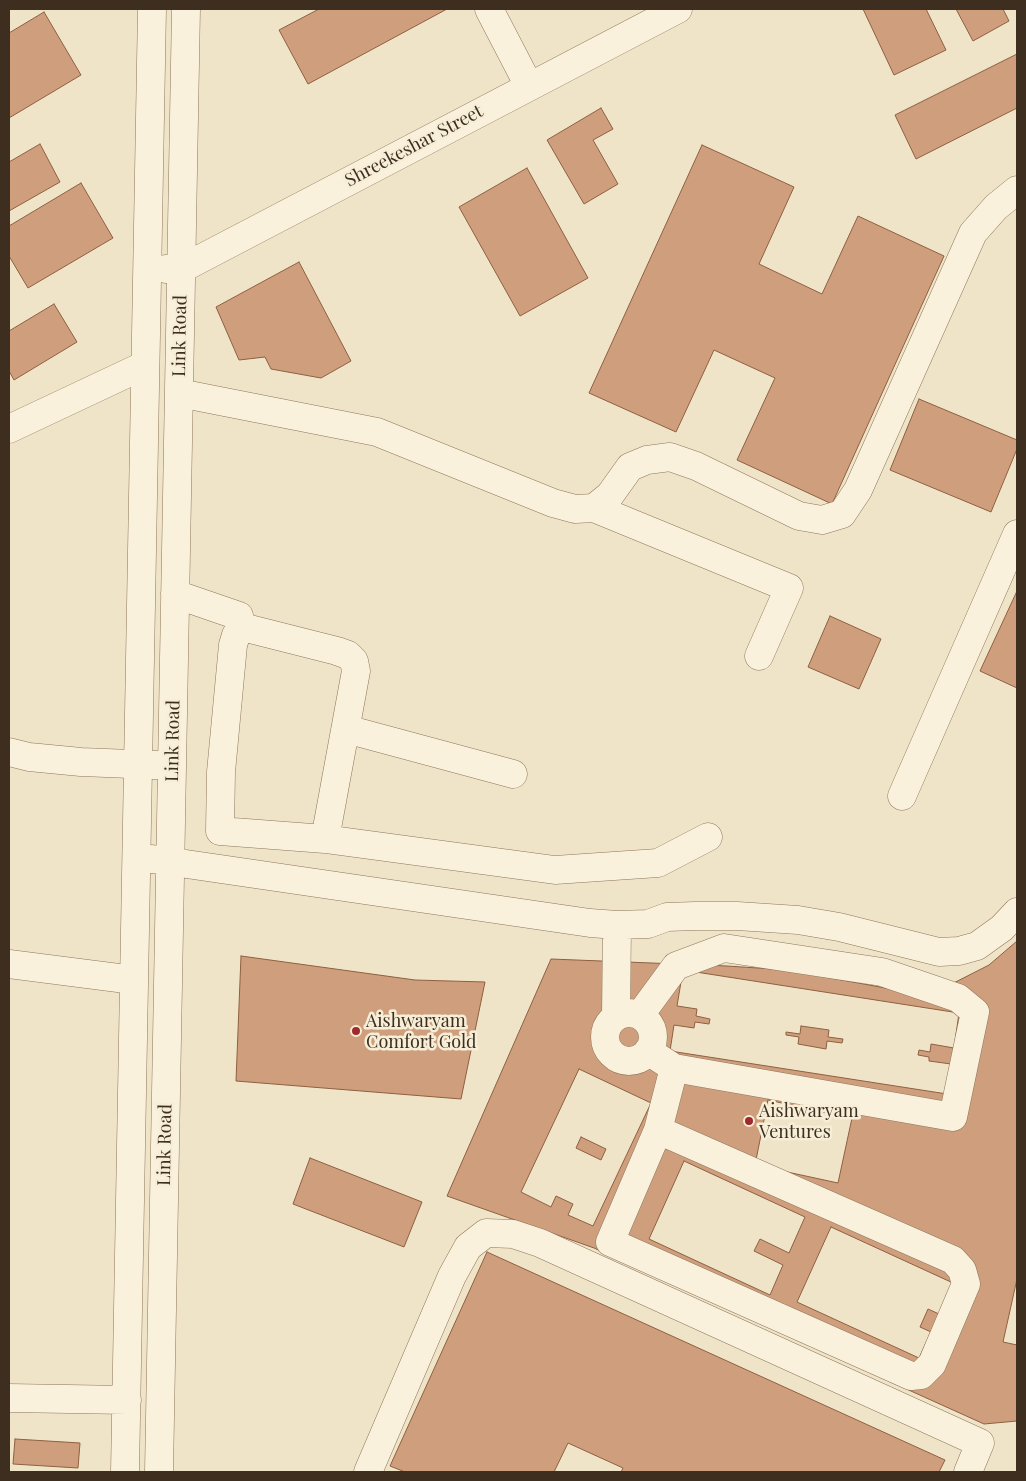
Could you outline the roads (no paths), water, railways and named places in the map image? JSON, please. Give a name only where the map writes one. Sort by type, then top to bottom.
[{"type":"street","name":"Link Road","points":[[126,1472],[152,9]]},
{"type":"street","name":"Link Road","points":[[159,1472],[186,9]]},
{"type":"street","points":[[488,9],[529,86]]},
{"type":"street","name":"Shreekeshar Street","points":[[147,269],[181,269],[672,10]]},
{"type":"street","points":[[594,508],[610,495],[630,467],[647,460],[670,457],[696,466],[799,516],[822,520],[842,514],[858,490],[974,233],[996,207],[1017,190]]},
{"type":"street","points":[[9,430],[145,365]]},
{"type":"street","points":[[179,393],[377,432],[553,503],[575,509],[594,508],[789,588],[760,656]]},
{"type":"street","points":[[902,796],[1017,534]]},
{"type":"street","points":[[175,594],[239,616],[242,629]]},
{"type":"street","points":[[325,839],[356,671],[354,661],[348,655],[250,629],[242,629],[236,635],[233,645],[221,772],[220,831],[325,839],[555,870],[658,863],[708,837]]},
{"type":"street","points":[[346,729],[513,774]]},
{"type":"street","points":[[9,752],[29,757],[80,762],[172,765]]},
{"type":"street","points":[[137,856],[590,923],[616,925],[648,924],[667,917],[695,916],[737,916],[798,920],[939,952],[977,946],[1002,928],[1017,912]]},
{"type":"street","points":[[616,925],[628,1016]]},
{"type":"street","points":[[628,1016],[646,1020],[651,1027],[652,1035],[652,1044],[648,1051],[636,1060],[628,1061],[614,1056],[609,1050],[606,1043],[606,1028],[628,1016],[676,966],[724,948],[882,972],[958,998],[975,1012],[953,1117],[674,1068],[648,1051]]},
{"type":"street","points":[[9,964],[134,980]]},
{"type":"street","points":[[658,1130],[953,1260],[962,1270],[966,1284],[932,1364],[922,1375],[911,1376],[610,1242],[658,1130],[674,1068]]},
{"type":"street","points":[[368,1472],[452,1276],[468,1247],[486,1233],[513,1234],[540,1243],[980,1443],[968,1472]]},
{"type":"street","points":[[9,1398],[127,1400]]},
{"type":"place","name":"Aishwaryam Comfort Gold","points":[[356,1031]]},
{"type":"place","name":"Aishwaryam Ventures","points":[[749,1121]]}]
